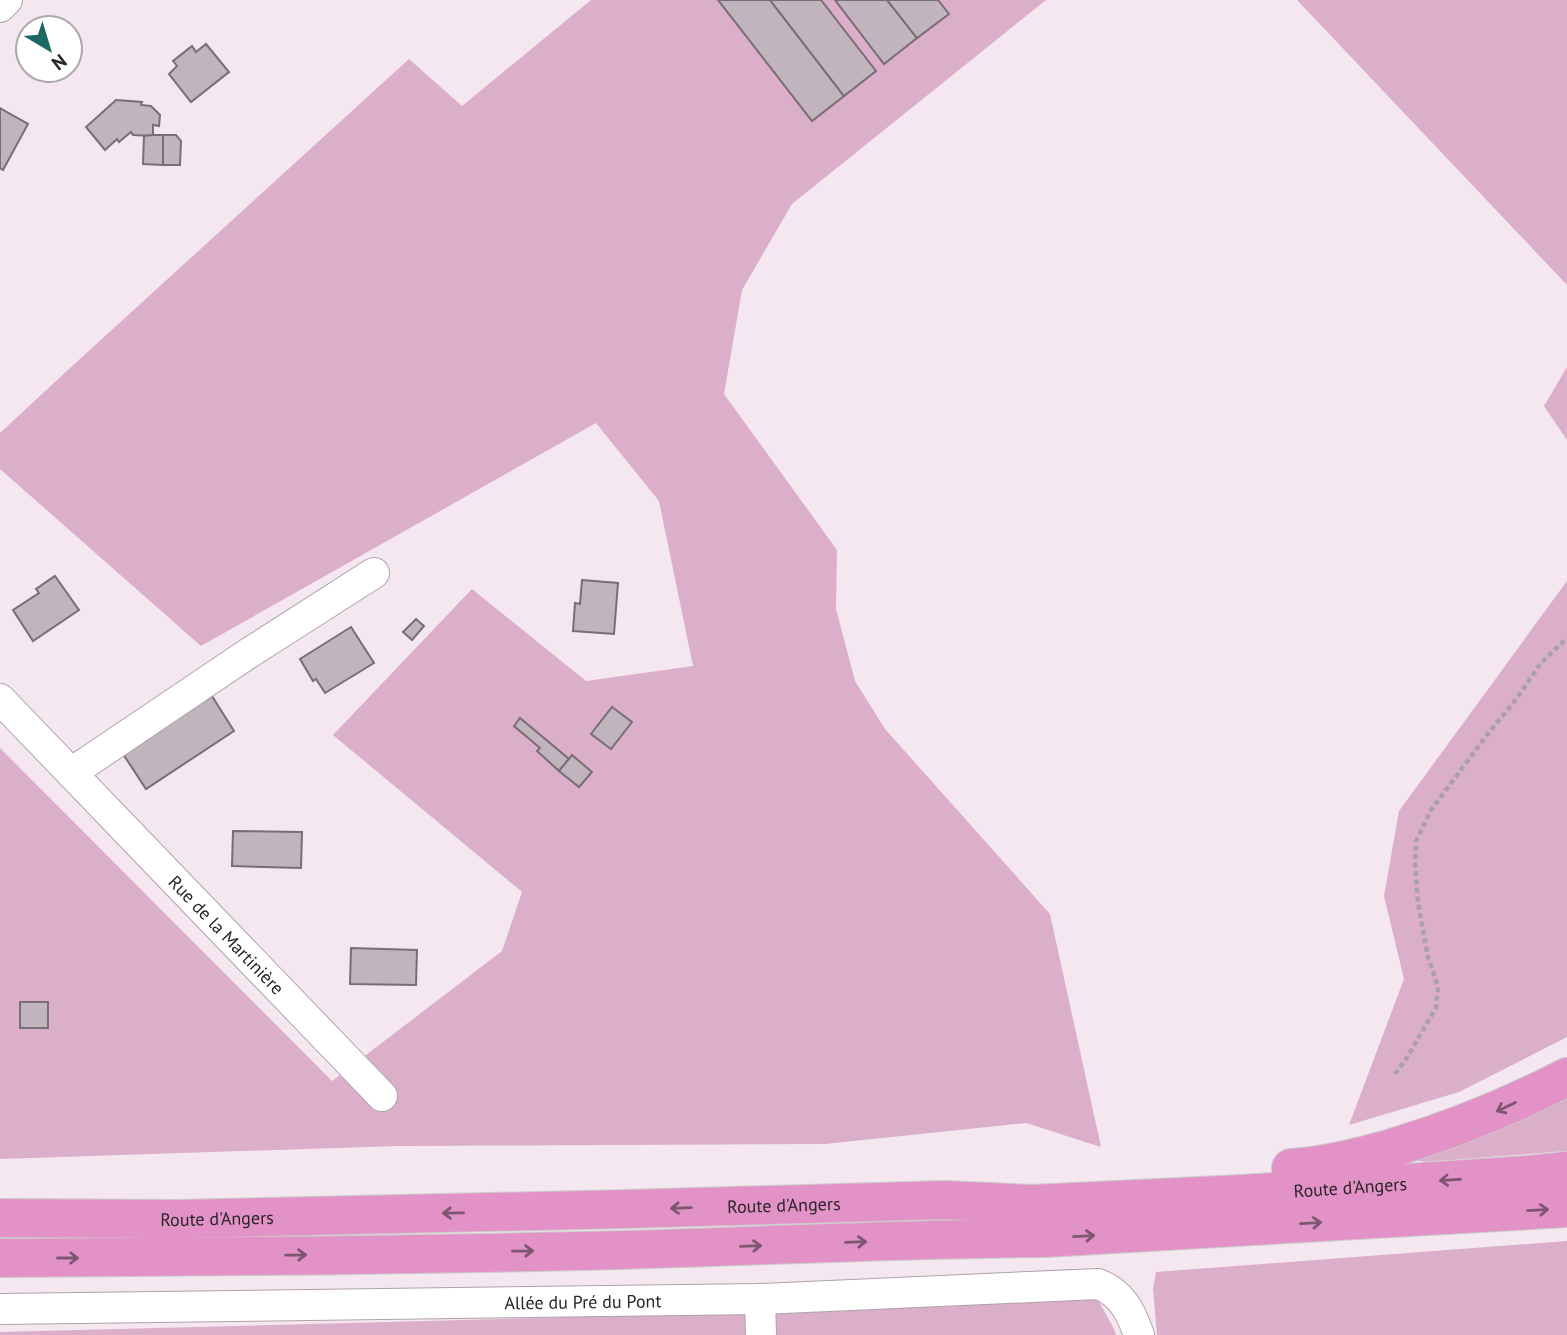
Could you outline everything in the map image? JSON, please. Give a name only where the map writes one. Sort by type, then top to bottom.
[{"type":"highway","points":[[945,1200],[1006,1184],[1312,1167],[1368,1155],[1421,1139],[1494,1112],[1567,1077]]},
{"type":"highway","name":"Route d'Angers","points":[[0,1218],[204,1218],[945,1200],[1032,1204],[1229,1195],[1567,1171]]},
{"type":"highway","name":"Route d'Angers","points":[[0,1258],[622,1250],[1045,1238],[1567,1208]]},
{"type":"street","points":[[0,7],[7,0]]},
{"type":"street","points":[[71,773],[374,573]]},
{"type":"street","name":"Rue de la Martinière","points":[[0,699],[382,1096]]},
{"type":"street","name":"Allée du Pré du Pont","points":[[0,1310],[760,1299],[1098,1284],[1109,1289],[1121,1301],[1132,1316],[1139,1335]]},
{"type":"street","points":[[760,1299],[761,1335]]},
{"type":"path","points":[[1395,1074],[1436,1008],[1438,987],[1428,957],[1418,903],[1416,841],[1431,810],[1541,663],[1567,638]]},
{"type":"shaded area","points":[[591,0],[1046,0],[792,204],[742,290],[724,394],[837,550],[836,609],[855,681],[885,729],[1050,914],[1101,1147],[1026,1123],[825,1144],[397,1146],[0,1159],[0,748],[332,1081],[502,951],[522,892],[333,735],[472,589],[586,681],[693,666],[659,501],[596,423],[201,646],[0,469],[0,433],[409,59],[462,106]]},
{"type":"shaded area","points":[[1297,0],[1567,0],[1567,285]]},
{"type":"shaded area","points":[[1567,367],[1567,440],[1544,406]]},
{"type":"shaded area","points":[[1567,581],[1567,1037],[1459,1092],[1349,1125],[1404,979],[1384,896],[1399,811]]},
{"type":"shaded area","points":[[1567,1091],[1567,1151],[1425,1162],[1407,1158]]},
{"type":"shaded area","points":[[1567,1241],[1567,1335],[1157,1335],[1153,1289],[1156,1272]]},
{"type":"shaded area","points":[[1096,1296],[1116,1335],[0,1335],[0,1332],[541,1318]]},
{"type":"building","points":[[718,0],[770,0],[844,96],[812,121]]},
{"type":"building","points":[[770,0],[821,0],[876,71],[844,96]]},
{"type":"building","points":[[835,0],[887,0],[917,38],[884,64]]},
{"type":"building","points":[[887,0],[938,0],[949,14],[917,38]]},
{"type":"building","points":[[206,44],[229,72],[191,102],[169,74],[177,66],[173,61],[192,46],[196,52]]},
{"type":"building","points":[[116,100],[142,102],[141,105],[151,106],[160,115],[159,126],[153,125],[153,136],[133,135],[131,132],[119,142],[117,139],[105,150],[86,127]]},
{"type":"building","points":[[0,108],[28,124],[3,170],[0,168]]},
{"type":"building","points":[[163,135],[163,165],[143,164],[144,136]]},
{"type":"building","points":[[163,135],[176,135],[181,141],[180,165],[163,165]]},
{"type":"building","points":[[55,576],[79,610],[33,641],[13,610],[39,593],[36,589]]},
{"type":"building","points":[[582,580],[618,583],[614,634],[573,631],[575,603],[580,604]]},
{"type":"building","points":[[416,619],[424,626],[412,640],[403,632]]},
{"type":"building","points":[[351,627],[374,663],[325,693],[316,679],[313,681],[300,659]]},
{"type":"building","points":[[212,696],[234,731],[146,789],[123,754]]},
{"type":"building","points":[[612,707],[632,722],[611,749],[591,734]]},
{"type":"building","points":[[520,718],[569,759],[559,771],[537,751],[540,748],[514,726]]},
{"type":"building","points":[[572,755],[592,772],[579,787],[559,771]]},
{"type":"building","points":[[233,831],[302,832],[301,868],[232,866]]},
{"type":"building","points":[[351,948],[417,950],[416,985],[350,984]]},
{"type":"building","points":[[20,1002],[48,1002],[48,1028],[20,1028]]}]
